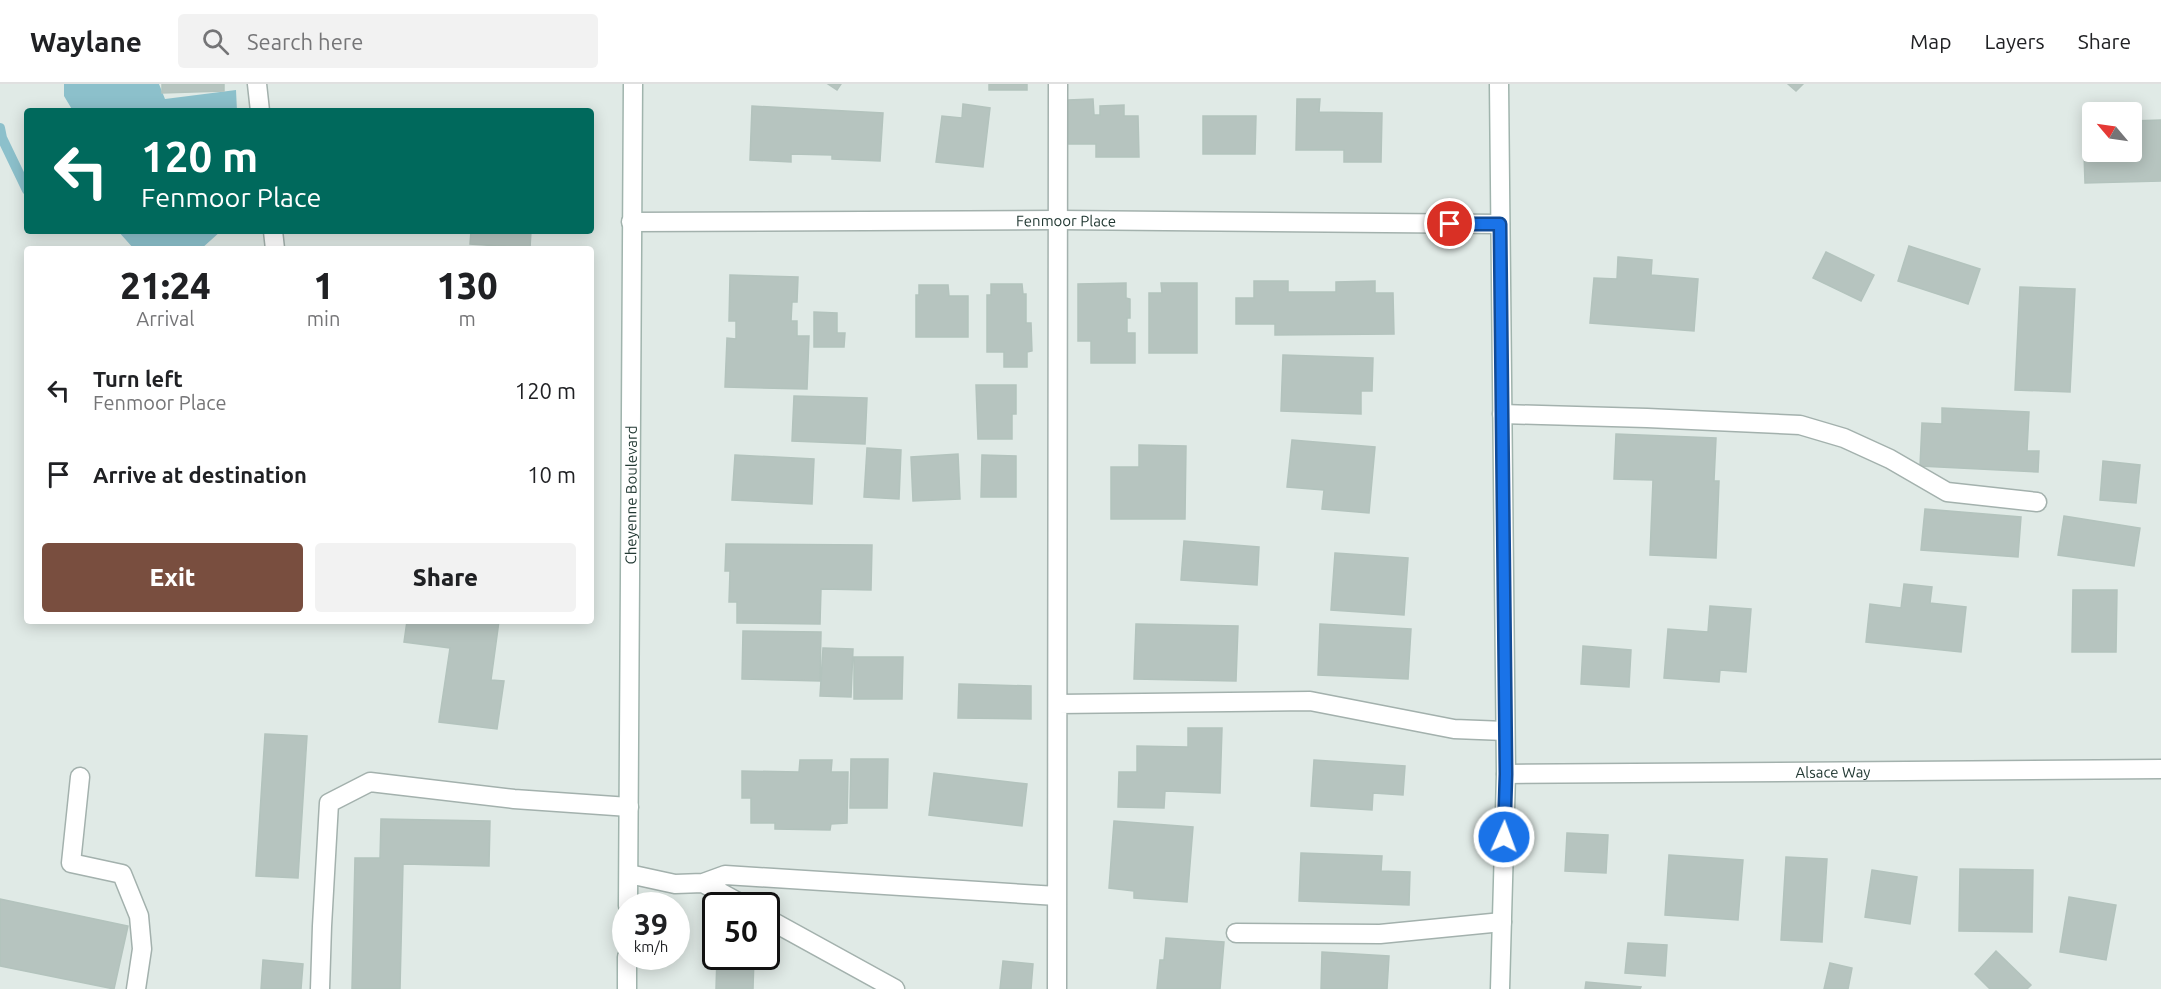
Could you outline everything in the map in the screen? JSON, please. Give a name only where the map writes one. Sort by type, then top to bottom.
[{"type":"main road","points":[[257,84],[260,108]]},
{"type":"main road","name":"Cheyenne Boulevard","points":[[628,892],[633,84]]},
{"type":"main road","points":[[1057,989],[1058,84]]},
{"type":"main road","points":[[1499,84],[1506,774],[1500,989]]},
{"type":"main road","name":"Fenmoor Place","points":[[631,222],[1059,220],[1500,224]]},
{"type":"main road","points":[[1502,414],[1800,425],[1844,438],[1890,459],[1947,492],[2037,502]]},
{"type":"main road","points":[[1058,704],[1310,701],[1454,729],[1505,730]]},
{"type":"main road","name":"Alsace Way","points":[[1506,774],[2161,769]]},
{"type":"main road","points":[[80,777],[71,862],[122,874],[139,916],[142,949],[136,989]]},
{"type":"main road","points":[[320,989],[329,803],[370,782],[514,799],[629,807]]},
{"type":"main road","points":[[628,874],[675,884],[703,883],[725,875],[1057,896]]},
{"type":"main road","points":[[703,883],[719,892]]},
{"type":"main road","points":[[1236,933],[1380,934],[1502,922]]},
{"type":"main road","points":[[780,926],[895,989]]},
{"type":"main road","points":[[627,970],[627,989]]},
{"type":"water","points":[[64,84],[159,84],[165,99],[236,90],[237,108],[71,108],[64,96]]},
{"type":"water","points":[[121,234],[218,234],[204,246],[131,246]]},
{"type":"building","points":[[162,84],[224,84],[224,91],[162,93]]},
{"type":"building","points":[[828,84],[841,84],[837,90]]},
{"type":"building","points":[[989,84],[1027,84],[1027,90],[989,90]]},
{"type":"building","points":[[1788,84],[1803,84],[1796,91]]},
{"type":"building","points":[[1093,99],[1094,115],[1100,115],[1100,106],[1124,105],[1124,116],[1138,116],[1139,157],[1096,157],[1096,144],[1068,144],[1068,100]]},
{"type":"building","points":[[1297,99],[1320,99],[1319,112],[1382,113],[1381,162],[1344,162],[1344,150],[1296,150]]},
{"type":"building","points":[[963,104],[990,108],[983,167],[936,162],[942,116],[962,118]]},
{"type":"building","points":[[752,106],[883,113],[880,161],[832,159],[832,155],[791,154],[791,162],[750,160]]},
{"type":"building","points":[[1203,116],[1256,116],[1255,154],[1203,154]]},
{"type":"building","points":[[2161,120],[2161,181],[2085,183],[2084,162],[2142,162],[2142,121]]},
{"type":"building","points":[[471,234],[531,234],[530,246],[470,244]]},
{"type":"building","points":[[1909,246],[1980,269],[1968,304],[1898,281]]},
{"type":"building","points":[[1826,252],[1874,275],[1861,301],[1813,278]]},
{"type":"building","points":[[1618,257],[1652,260],[1651,275],[1698,279],[1694,331],[1590,323],[1594,278],[1617,279]]},
{"type":"building","points":[[730,275],[798,277],[797,302],[792,302],[791,321],[797,321],[797,336],[809,336],[807,389],[725,387],[727,338],[736,339],[736,321],[729,321]]},
{"type":"building","points":[[1254,281],[1288,281],[1288,292],[1336,292],[1336,282],[1375,281],[1375,293],[1393,293],[1394,334],[1275,335],[1275,324],[1236,324],[1236,298],[1254,298]]},
{"type":"building","points":[[1126,283],[1126,298],[1130,299],[1127,333],[1135,333],[1135,363],[1091,363],[1091,341],[1078,341],[1078,284]]},
{"type":"building","points":[[1161,283],[1197,283],[1197,353],[1149,353],[1149,293],[1162,293]]},
{"type":"building","points":[[991,284],[1022,284],[1023,294],[1026,294],[1026,323],[1031,323],[1032,351],[1027,352],[1027,367],[1004,367],[1004,352],[987,352],[987,295],[991,295]]},
{"type":"building","points":[[919,285],[948,285],[949,296],[968,296],[968,337],[916,337],[916,295],[919,295]]},
{"type":"building","points":[[2020,287],[2075,289],[2070,392],[2015,390]]},
{"type":"building","points":[[814,312],[837,313],[837,333],[845,333],[844,347],[814,347]]},
{"type":"building","points":[[1283,355],[1373,358],[1372,391],[1361,391],[1361,414],[1281,411]]},
{"type":"building","points":[[976,385],[1016,385],[1016,414],[1012,414],[1012,439],[978,439]]},
{"type":"building","points":[[794,396],[867,398],[865,444],[792,441]]},
{"type":"building","points":[[1942,408],[2029,412],[2027,451],[2039,451],[2038,472],[1920,466],[1922,423],[1942,424]]},
{"type":"building","points":[[1616,434],[1716,438],[1714,481],[1719,481],[1716,558],[1650,555],[1653,480],[1614,479]]},
{"type":"building","points":[[1292,440],[1375,447],[1369,513],[1322,509],[1324,490],[1287,487]]},
{"type":"building","points":[[1139,445],[1186,446],[1185,519],[1111,519],[1111,467],[1139,467]]},
{"type":"building","points":[[867,448],[901,450],[899,499],[864,497]]},
{"type":"building","points":[[958,454],[960,499],[913,501],[911,457]]},
{"type":"building","points":[[735,455],[814,459],[812,504],[732,500]]},
{"type":"building","points":[[982,455],[1016,456],[1016,497],[981,497]]},
{"type":"building","points":[[2103,461],[2140,465],[2136,503],[2100,500]]},
{"type":"building","points":[[1925,509],[2021,517],[2018,557],[1921,550]]},
{"type":"building","points":[[2064,516],[2140,528],[2134,566],[2058,555]]},
{"type":"building","points":[[1184,541],[1259,547],[1257,585],[1181,580]]},
{"type":"building","points":[[726,544],[872,545],[871,590],[821,589],[820,624],[737,623],[737,602],[729,602],[730,571],[725,571]]},
{"type":"building","points":[[1335,553],[1408,558],[1404,615],[1331,610]]},
{"type":"building","points":[[1904,584],[1932,587],[1930,603],[1966,607],[1961,652],[1866,642],[1870,604],[1901,608]]},
{"type":"building","points":[[2073,590],[2117,590],[2116,652],[2072,652]]},
{"type":"building","points":[[1710,606],[1751,609],[1746,672],[1720,670],[1719,682],[1664,678],[1668,629],[1708,632]]},
{"type":"building","points":[[407,624],[499,624],[491,680],[504,681],[497,729],[439,722],[450,648],[404,642]]},
{"type":"building","points":[[1136,624],[1238,626],[1236,681],[1134,679]]},
{"type":"building","points":[[1320,624],[1411,629],[1408,679],[1318,675]]},
{"type":"building","points":[[743,631],[821,632],[820,681],[742,679]]},
{"type":"building","points":[[1583,646],[1631,650],[1629,687],[1581,684]]},
{"type":"building","points":[[823,648],[853,649],[851,697],[820,696]]},
{"type":"building","points":[[854,657],[903,657],[902,699],[854,699]]},
{"type":"building","points":[[959,684],[1031,686],[1031,719],[958,718]]},
{"type":"building","points":[[1188,728],[1222,728],[1220,793],[1165,791],[1164,808],[1118,807],[1119,772],[1137,772],[1137,746],[1188,747]]},
{"type":"building","points":[[265,734],[307,736],[298,878],[256,876]]},
{"type":"building","points":[[851,759],[888,759],[887,808],[850,808]]},
{"type":"building","points":[[800,760],[832,760],[831,772],[848,772],[847,823],[831,824],[830,830],[775,829],[775,823],[751,823],[751,798],[742,798],[742,771],[799,772]]},
{"type":"building","points":[[1314,760],[1405,766],[1403,795],[1373,793],[1372,810],[1311,806]]},
{"type":"building","points":[[934,773],[1027,784],[1022,826],[929,815]]},
{"type":"building","points":[[381,819],[490,821],[489,866],[403,864],[400,989],[352,989],[355,858],[380,858]]},
{"type":"building","points":[[1114,821],[1193,827],[1187,902],[1134,898],[1134,891],[1109,888]]},
{"type":"building","points":[[1567,833],[1608,835],[1606,873],[1565,871]]},
{"type":"building","points":[[1301,853],[1382,856],[1381,871],[1410,872],[1409,905],[1299,901]]},
{"type":"building","points":[[1669,855],[1743,860],[1738,920],[1665,915]]},
{"type":"building","points":[[1786,857],[1827,859],[1822,942],[1781,940]]},
{"type":"building","points":[[1960,869],[2033,870],[2032,932],[1959,931]]},
{"type":"building","points":[[1872,870],[1917,877],[1910,924],[1865,917]]},
{"type":"building","points":[[2069,897],[2116,905],[2106,960],[2060,952]]},
{"type":"building","points":[[0,899],[128,926],[114,989],[0,966]]},
{"type":"building","points":[[1166,938],[1224,942],[1220,989],[1157,989],[1160,960],[1164,960]]},
{"type":"building","points":[[1628,943],[1667,945],[1665,976],[1625,973]]},
{"type":"building","points":[[1996,951],[2031,985],[2027,989],[1990,989],[1975,974]]},
{"type":"building","points":[[1322,952],[1389,956],[1387,989],[1321,989]]},
{"type":"building","points":[[263,960],[303,964],[301,989],[261,989]]},
{"type":"building","points":[[1003,961],[1033,964],[1031,989],[1000,989]]},
{"type":"building","points":[[1830,963],[1852,968],[1848,989],[1824,989]]},
{"type":"building","points":[[717,970],[754,970],[753,989],[716,989]]},
{"type":"building","points":[[1586,982],[1641,987],[1640,989],[1585,989]]},
{"type":"waterway","points":[[0,128],[2,138],[24,184]]},
{"type":"route","points":[[1450,224],[1500,224],[1506,774],[1504,837]]}]
